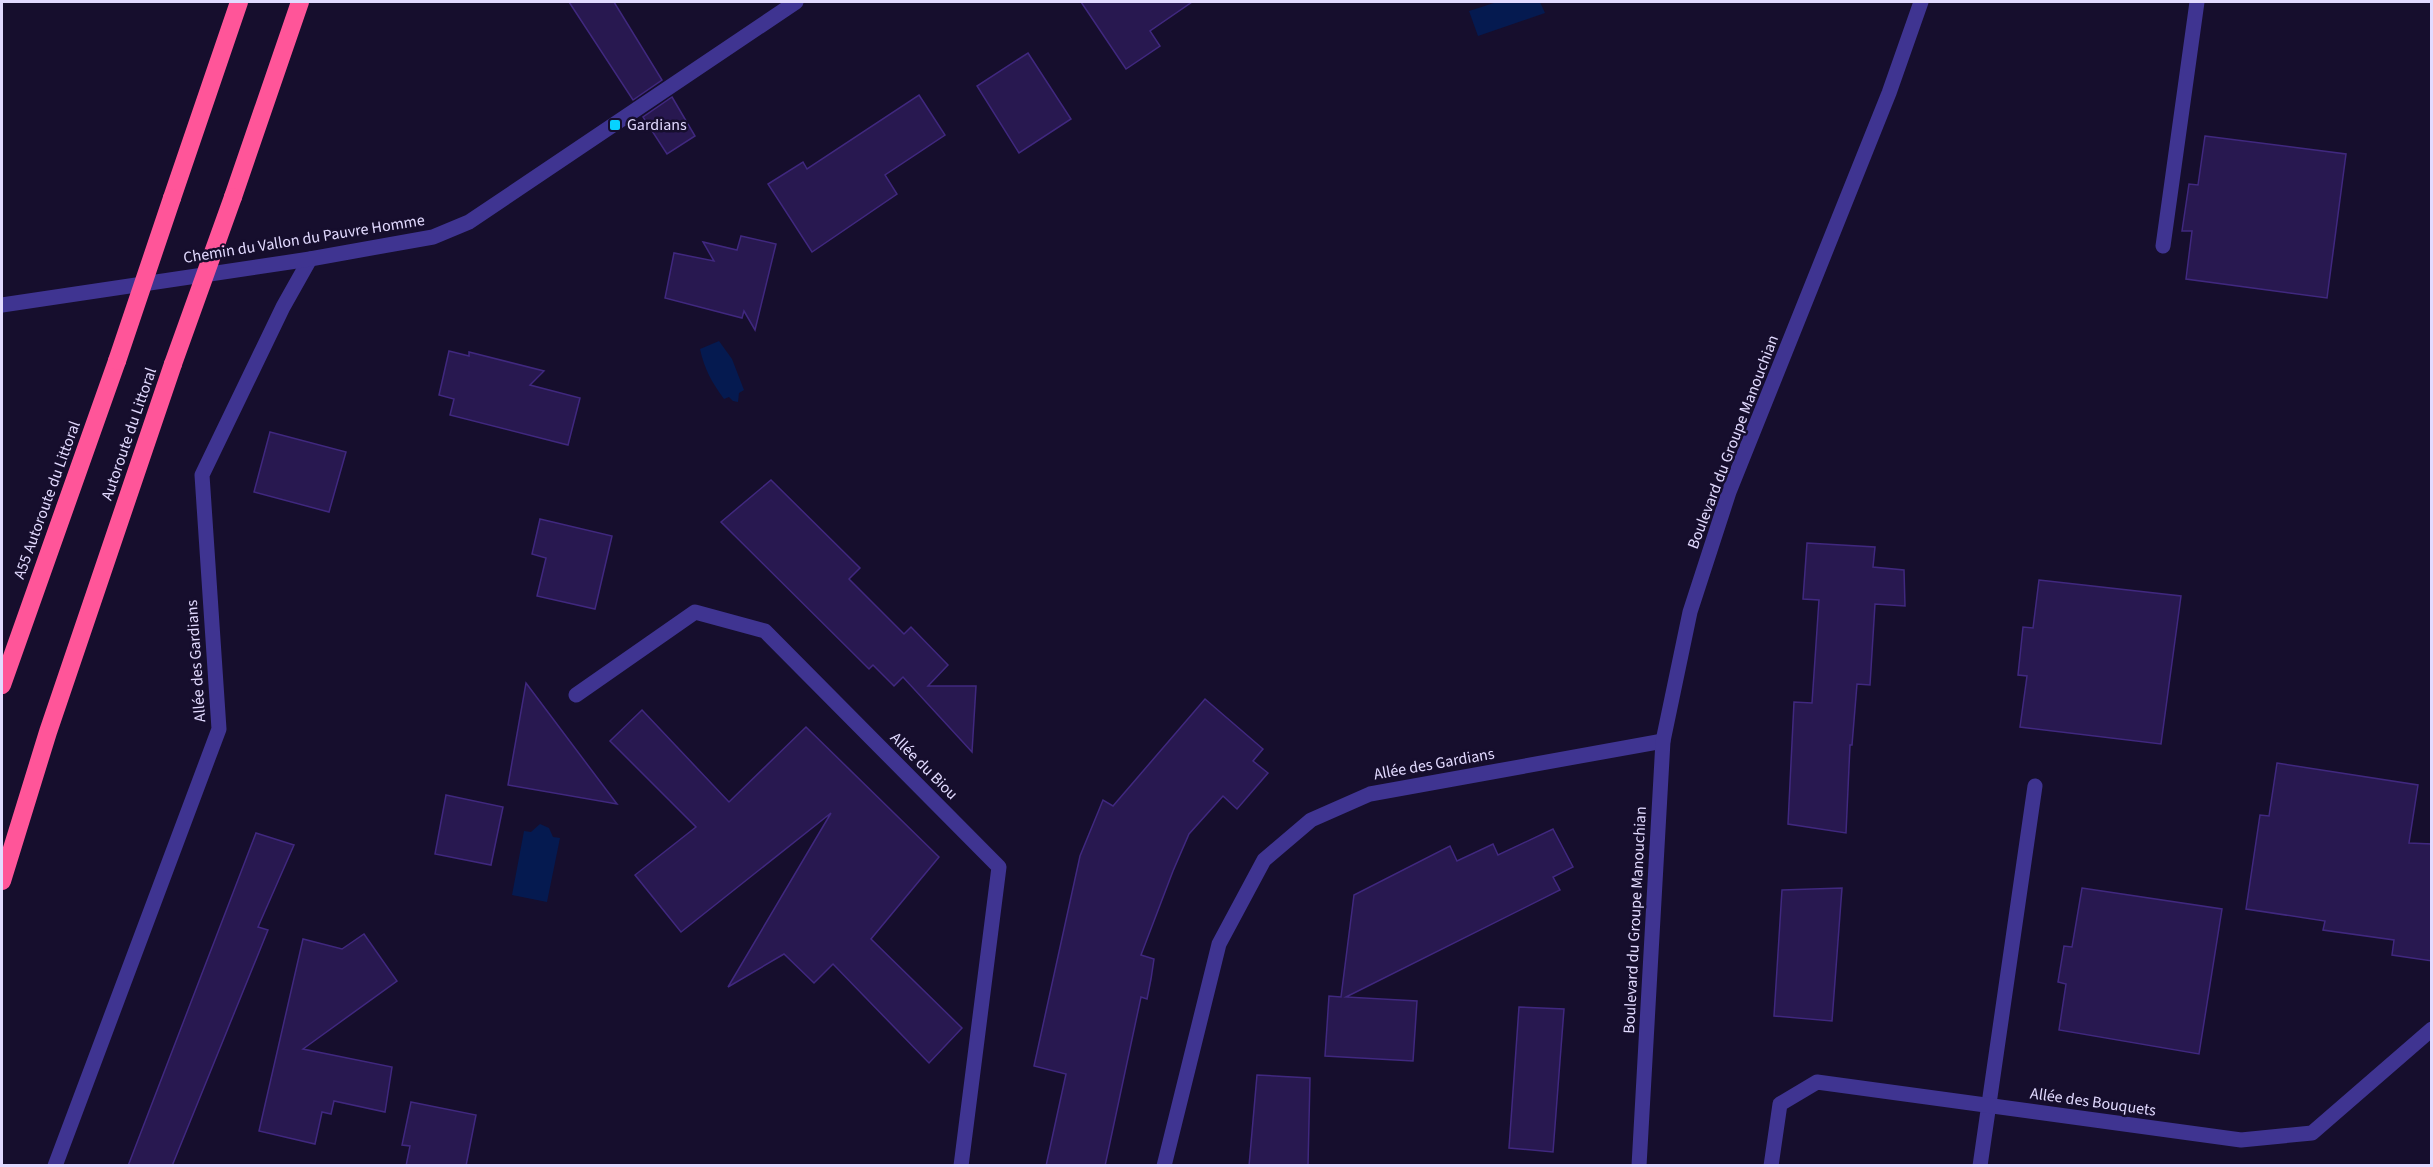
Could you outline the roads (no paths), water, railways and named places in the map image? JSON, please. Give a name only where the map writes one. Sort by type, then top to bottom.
[{"type":"highway","name":"A55 Autoroute du Littoral","points":[[2,685],[117,361],[239,2]]},
{"type":"highway","name":"Autoroute du Littoral","points":[[2,881],[48,732],[173,364],[300,2]]},
{"type":"street","name":"Chemin du Vallon du Pauvre Homme","points":[[2,305],[310,259],[433,237],[469,222],[796,2]]},
{"type":"street","name":"Boulevard du Groupe Manouchian","points":[[1639,1166],[1663,741],[1690,612],[1730,492],[1889,93],[1921,2]]},
{"type":"street","points":[[2163,246],[2197,2]]},
{"type":"street","name":"Allée des Gardians","points":[[55,1166],[219,729],[202,476],[283,307],[310,259]]},
{"type":"street","name":"Allée du Biou","points":[[576,695],[695,612],[765,631],[999,867],[961,1166]]},
{"type":"street","name":"Allée des Gardians","points":[[1164,1166],[1219,944],[1264,860],[1311,820],[1370,794],[1663,741]]},
{"type":"street","points":[[1980,1166],[2035,786]]},
{"type":"street","name":"Allée des Bouquets","points":[[1772,1166],[1780,1104],[1817,1082],[2241,1140],[2312,1133],[2432,1029]]},
{"type":"water","points":[[1497,2],[1540,2],[1545,13],[1478,36],[1469,11]]},
{"type":"water","points":[[719,341],[732,359],[744,390],[739,393],[738,402],[729,397],[724,399],[704,363],[700,349]]},
{"type":"water","points":[[540,824],[549,828],[553,837],[560,838],[547,902],[512,895],[524,831],[531,832]]},
{"type":"place","name":"Gardians","points":[[615,125]]}]
